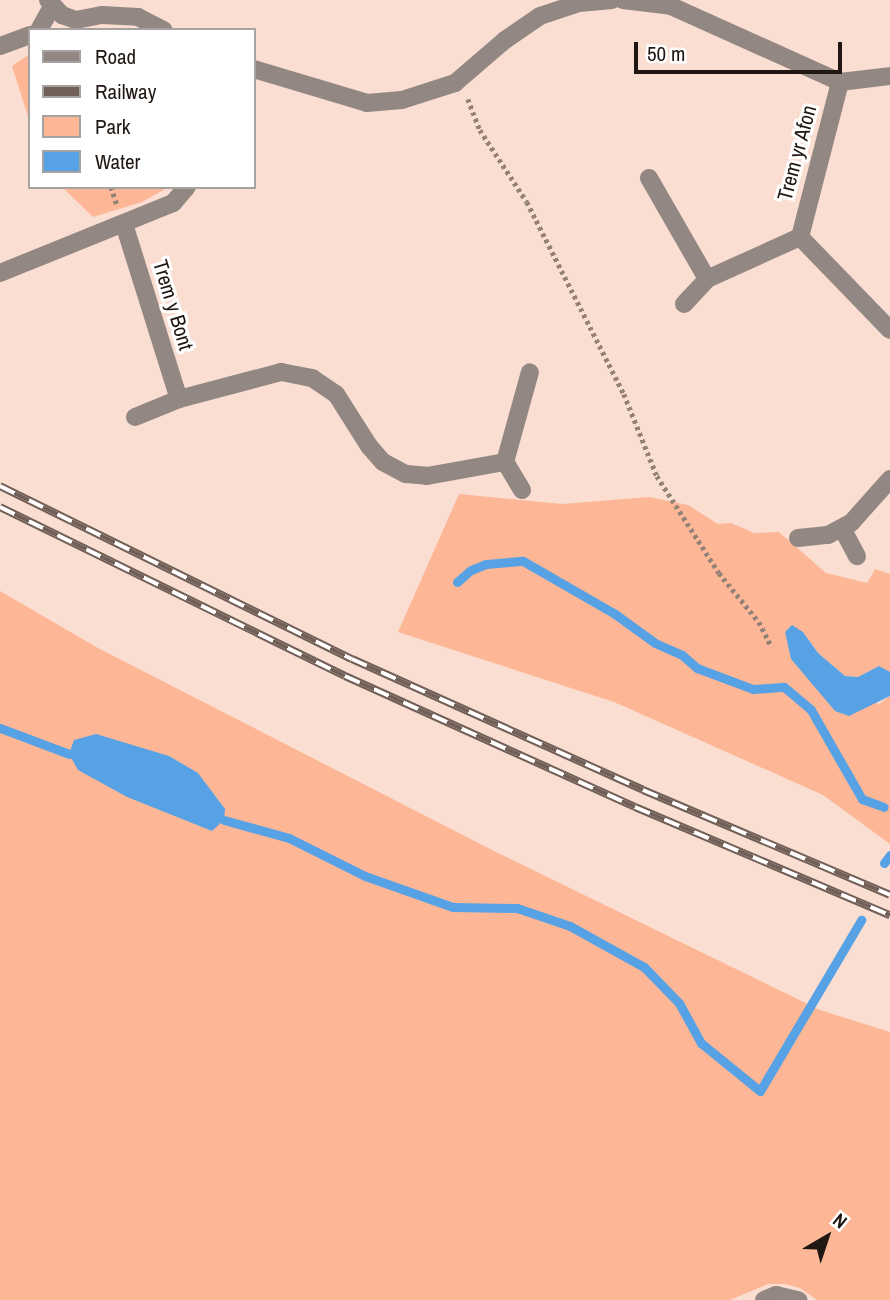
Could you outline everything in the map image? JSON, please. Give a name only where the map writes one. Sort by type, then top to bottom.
[{"type":"street","points":[[256,70],[367,103],[415,97],[440,90],[461,78],[505,40],[540,16],[579,3],[612,0]]},
{"type":"street","points":[[623,0],[671,6],[840,82],[890,75]]},
{"type":"street","points":[[41,28],[50,4],[76,20],[102,15],[138,18],[160,28]]},
{"type":"street","points":[[0,46],[28,37]]},
{"type":"street","name":"Trem yr Afon","points":[[800,237],[840,82]]},
{"type":"street","points":[[649,178],[708,279]]},
{"type":"street","points":[[0,273],[173,203],[185,189]]},
{"type":"street","name":"Trem y Bont","points":[[124,224],[179,399]]},
{"type":"street","points":[[684,304],[708,279],[800,237],[890,330]]},
{"type":"street","points":[[135,417],[179,399],[281,372],[312,379],[336,394],[369,446],[383,462],[406,474],[427,476],[505,462]]},
{"type":"street","points":[[522,490],[505,462],[530,372]]},
{"type":"street","points":[[798,538],[828,535],[842,528],[873,502],[890,480]]},
{"type":"street","points":[[842,528],[857,556]]},
{"type":"street","points":[[764,1300],[776,1295],[792,1296],[797,1300]]},
{"type":"path","points":[[461,78],[480,130],[527,202],[624,394],[657,476],[719,573],[759,622],[772,647]]},
{"type":"green space","points":[[28,55],[28,117],[12,66]]},
{"type":"green space","points":[[64,189],[165,189],[142,202],[93,217]]},
{"type":"green space","points":[[459,494],[562,504],[649,497],[688,505],[718,524],[731,523],[754,533],[779,532],[826,573],[867,583],[875,569],[890,574],[890,672],[879,666],[858,677],[845,676],[818,653],[803,632],[791,659],[812,682],[879,704],[890,696],[890,844],[823,795],[614,702],[398,632]]},
{"type":"green space","points":[[0,591],[98,648],[496,852],[820,1010],[890,1032],[890,1300],[817,1300],[800,1288],[785,1284],[768,1284],[730,1300],[0,1300]]},
{"type":"water","points":[[792,625],[803,632],[818,653],[845,676],[858,677],[879,666],[890,672],[890,696],[849,716],[835,711],[791,659],[785,632]]},
{"type":"water","points":[[96,734],[169,756],[198,773],[225,809],[224,820],[212,831],[127,797],[78,770],[69,754],[74,740]]},
{"type":"waterway","points":[[457,582],[471,570],[486,564],[523,561],[615,614],[655,643],[682,655],[697,668],[753,689],[784,687],[811,710],[862,799],[884,807]]},
{"type":"waterway","points":[[0,728],[69,754]]},
{"type":"waterway","points":[[224,820],[289,838],[365,876],[453,907],[517,908],[570,926],[644,967],[679,1003],[701,1043],[760,1091],[861,920]]},
{"type":"waterway","points":[[884,863],[890,855]]},
{"type":"railway","points":[[0,486],[352,659],[643,790],[890,895]]},
{"type":"railway","points":[[0,507],[345,676],[635,807],[890,915]]}]
